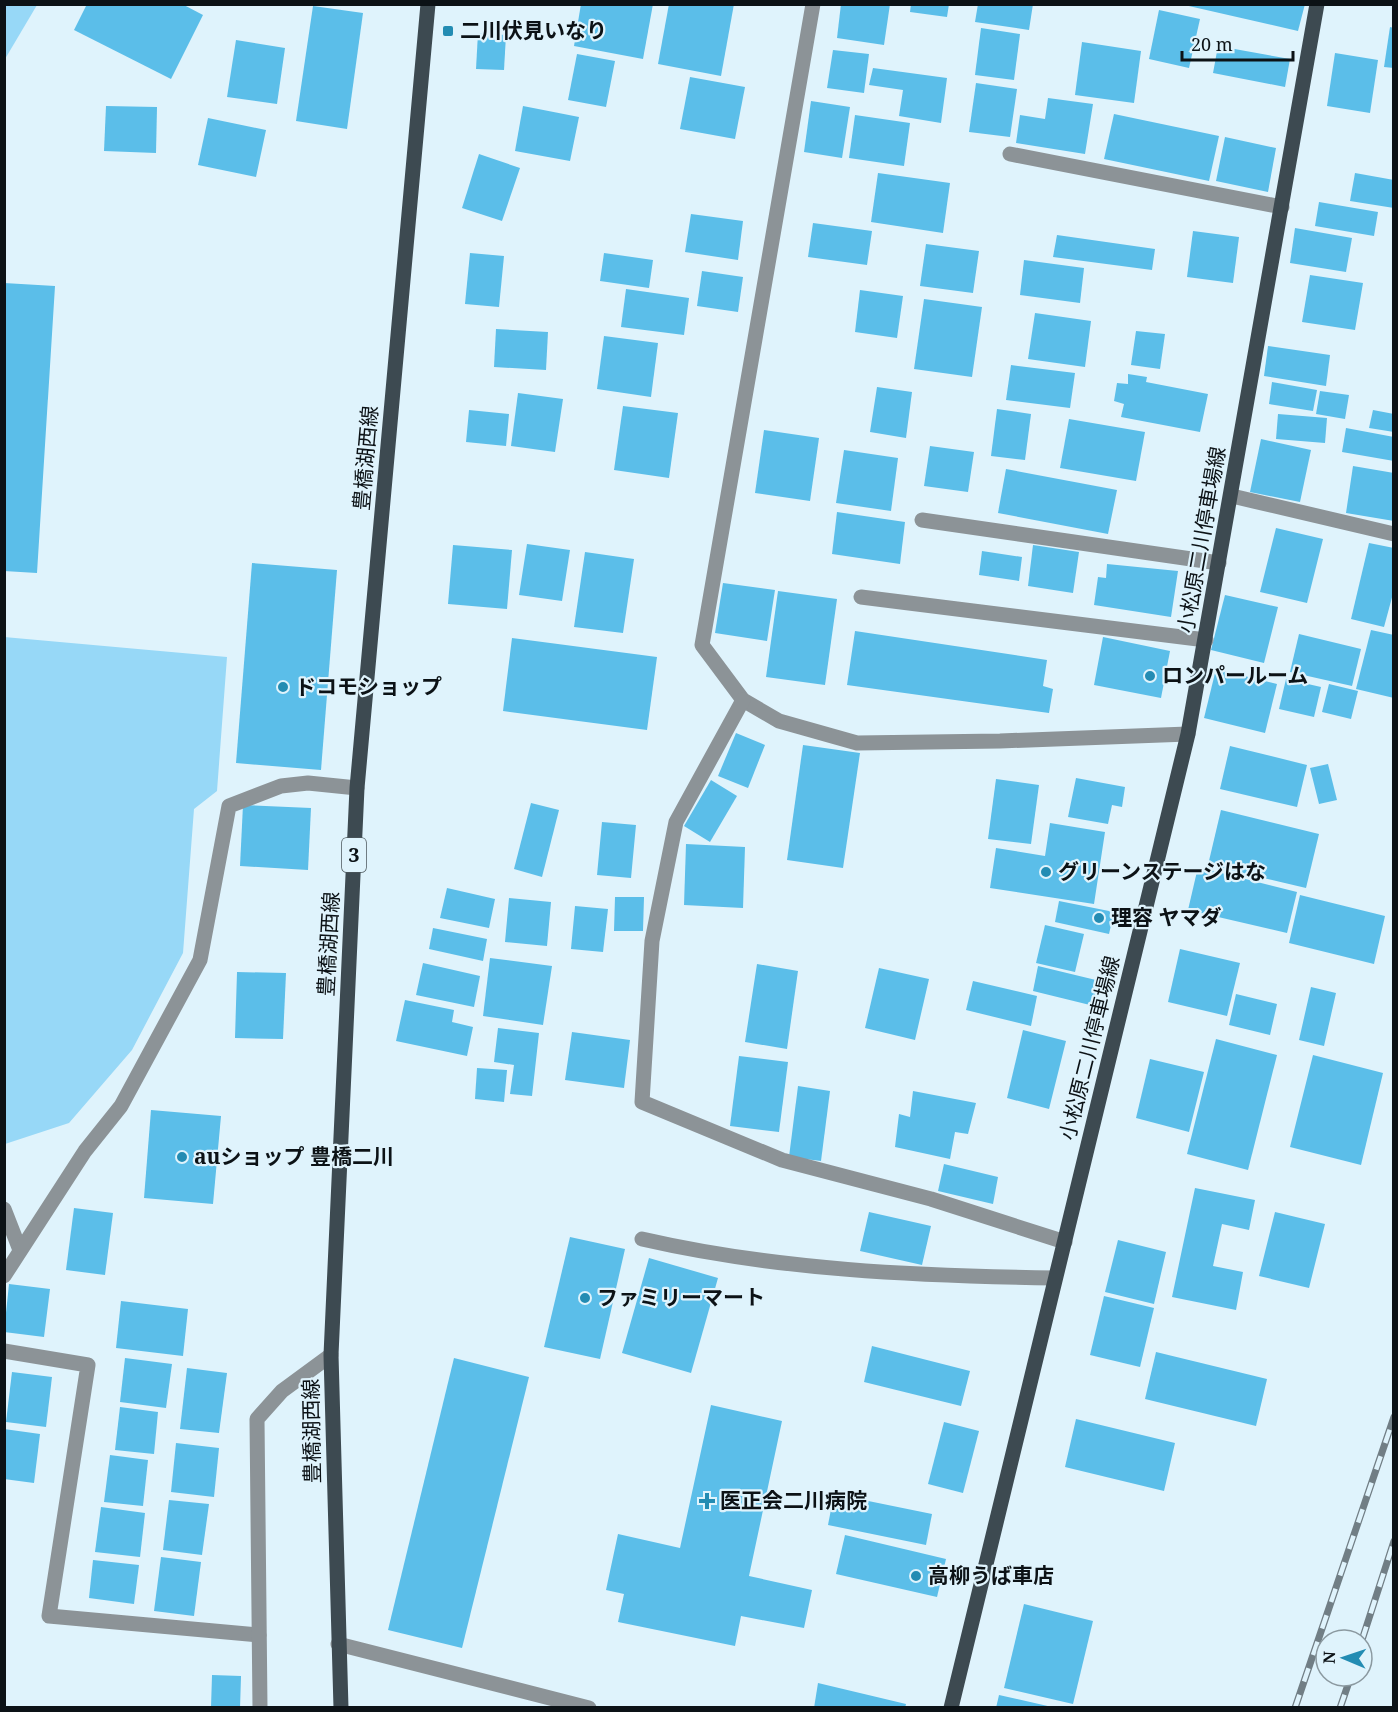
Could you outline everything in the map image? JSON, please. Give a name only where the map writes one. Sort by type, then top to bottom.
[{"type":"main road","name":"豊橋湖西線","points":[[341,1707],[331,1355],[357,788],[428,4]]},
{"type":"main road","name":"小松原二川停車場線","points":[[951,1707],[1188,734],[1232,496],[1317,4]]},
{"type":"street","points":[[813,4],[702,645],[743,700],[780,721],[857,743],[1000,741],[1188,734]]},
{"type":"street","points":[[1010,154],[1282,207]]},
{"type":"street","points":[[1232,496],[1394,534]]},
{"type":"street","points":[[922,520],[1220,563]]},
{"type":"street","points":[[861,597],[1206,640]]},
{"type":"street","points":[[743,700],[676,822],[652,941],[642,1102],[782,1160],[931,1199],[1065,1242]]},
{"type":"street","points":[[4,1276],[85,1152],[121,1106],[200,960],[229,806],[281,786],[308,783],[357,788]]},
{"type":"street","points":[[4,1209],[20,1250]]},
{"type":"street","points":[[642,1239],[680,1248],[830,1269],[949,1277],[1055,1278]]},
{"type":"street","points":[[4,1351],[88,1365],[49,1616],[260,1635]]},
{"type":"street","points":[[260,1707],[256,1419],[282,1391],[331,1355]]},
{"type":"street","points":[[338,1644],[589,1707]]},
{"type":"shaded area","points":[[4,5],[37,5],[5,59]]},
{"type":"shaded area","points":[[4,637],[227,657],[217,791],[194,809],[183,953],[132,1050],[69,1123],[5,1144]]},
{"type":"building","points":[[87,4],[182,4],[203,15],[171,79],[74,30]]},
{"type":"building","points":[[581,4],[653,4],[643,59],[574,46]]},
{"type":"building","points":[[669,4],[734,4],[721,76],[658,64]]},
{"type":"building","points":[[841,4],[890,4],[884,45],[837,38]]},
{"type":"building","points":[[911,4],[949,4],[947,17],[910,12]]},
{"type":"building","points":[[978,4],[1033,4],[1029,30],[975,22]]},
{"type":"building","points":[[1180,4],[1305,4],[1298,31]]},
{"type":"building","points":[[313,6],[363,13],[347,129],[296,121]]},
{"type":"building","points":[[1159,10],[1200,19],[1189,68],[1149,59]]},
{"type":"building","points":[[1390,27],[1394,28],[1394,68],[1384,67]]},
{"type":"building","points":[[981,28],[1020,34],[1014,80],[975,75]]},
{"type":"building","points":[[478,33],[506,35],[504,70],[476,69]]},
{"type":"building","points":[[236,40],[285,48],[277,104],[227,97]]},
{"type":"building","points":[[1082,42],[1141,51],[1134,103],[1075,95]]},
{"type":"building","points":[[1218,46],[1290,59],[1285,87],[1213,73]]},
{"type":"building","points":[[833,50],[869,54],[864,93],[827,88]]},
{"type":"building","points":[[1335,53],[1378,60],[1370,113],[1327,106]]},
{"type":"building","points":[[577,54],[615,61],[606,107],[568,100]]},
{"type":"building","points":[[873,68],[947,78],[941,123],[899,116],[903,90],[869,85]]},
{"type":"building","points":[[690,77],[745,87],[735,139],[680,129]]},
{"type":"building","points":[[976,83],[1017,89],[1010,137],[969,132]]},
{"type":"building","points":[[1048,98],[1093,104],[1085,154],[1016,143],[1020,115],[1045,119]]},
{"type":"building","points":[[811,101],[850,107],[842,158],[804,152]]},
{"type":"building","points":[[106,106],[157,107],[156,153],[104,151]]},
{"type":"building","points":[[523,106],[579,117],[570,161],[515,151]]},
{"type":"building","points":[[1114,114],[1219,136],[1209,181],[1104,159]]},
{"type":"building","points":[[855,115],[910,123],[904,166],[849,158]]},
{"type":"building","points":[[208,118],[266,130],[256,177],[198,165]]},
{"type":"building","points":[[1225,137],[1276,148],[1268,192],[1216,181]]},
{"type":"building","points":[[479,154],[520,168],[502,221],[462,208]]},
{"type":"building","points":[[878,173],[950,183],[943,233],[871,222]]},
{"type":"building","points":[[1355,173],[1394,180],[1394,208],[1350,201]]},
{"type":"building","points":[[1319,202],[1378,212],[1374,236],[1315,226]]},
{"type":"building","points":[[691,214],[743,221],[738,260],[685,252]]},
{"type":"building","points":[[813,223],[872,231],[867,265],[808,257]]},
{"type":"building","points":[[1295,228],[1352,238],[1346,272],[1290,263]]},
{"type":"building","points":[[1193,231],[1239,237],[1233,283],[1187,277]]},
{"type":"building","points":[[1057,235],[1155,249],[1152,270],[1053,257]]},
{"type":"building","points":[[926,244],[979,251],[973,293],[920,286]]},
{"type":"building","points":[[470,253],[504,256],[499,307],[465,304]]},
{"type":"building","points":[[604,253],[653,260],[649,288],[600,281]]},
{"type":"building","points":[[1024,260],[1084,268],[1080,303],[1020,295]]},
{"type":"building","points":[[702,271],[743,277],[738,312],[697,306]]},
{"type":"building","points":[[1310,275],[1363,283],[1355,330],[1302,322]]},
{"type":"building","points":[[4,283],[55,286],[37,573],[4,571]]},
{"type":"building","points":[[626,289],[689,298],[684,335],[621,327]]},
{"type":"building","points":[[860,290],[903,296],[897,338],[855,332]]},
{"type":"building","points":[[924,299],[982,307],[972,377],[914,369]]},
{"type":"building","points":[[1035,313],[1091,321],[1085,367],[1028,359]]},
{"type":"building","points":[[496,329],[548,332],[546,370],[494,367]]},
{"type":"building","points":[[1136,331],[1165,334],[1160,369],[1131,365]]},
{"type":"building","points":[[604,336],[658,343],[651,397],[597,389]]},
{"type":"building","points":[[1268,346],[1330,355],[1326,386],[1264,376]]},
{"type":"building","points":[[1011,365],[1075,373],[1070,408],[1006,400]]},
{"type":"building","points":[[1128,374],[1147,377],[1146,382],[1208,394],[1200,432],[1121,417],[1124,404],[1114,401],[1117,383],[1128,384]]},
{"type":"building","points":[[1272,382],[1317,390],[1313,411],[1269,404]]},
{"type":"building","points":[[877,387],[912,392],[906,438],[870,432]]},
{"type":"building","points":[[1320,391],[1349,395],[1345,419],[1316,414]]},
{"type":"building","points":[[518,393],[563,399],[555,452],[511,446]]},
{"type":"building","points":[[623,406],[678,413],[669,478],[614,470]]},
{"type":"building","points":[[997,409],[1031,414],[1025,460],[991,456]]},
{"type":"building","points":[[469,410],[509,414],[506,446],[466,442]]},
{"type":"building","points":[[1373,410],[1394,414],[1394,432],[1369,428]]},
{"type":"building","points":[[1278,414],[1327,418],[1325,443],[1276,439]]},
{"type":"building","points":[[1069,419],[1145,432],[1136,481],[1060,468]]},
{"type":"building","points":[[1346,428],[1394,437],[1394,461],[1342,452]]},
{"type":"building","points":[[764,430],[819,438],[810,501],[755,493]]},
{"type":"building","points":[[1261,439],[1311,450],[1300,502],[1250,492]]},
{"type":"building","points":[[930,446],[974,452],[968,492],[924,486]]},
{"type":"building","points":[[844,450],[898,458],[891,511],[836,503]]},
{"type":"building","points":[[1353,466],[1394,473],[1394,521],[1346,513]]},
{"type":"building","points":[[1006,469],[1117,490],[1108,534],[998,513]]},
{"type":"building","points":[[837,512],[905,522],[900,564],[832,554]]},
{"type":"building","points":[[1276,528],[1323,539],[1307,603],[1260,592]]},
{"type":"building","points":[[1369,543],[1394,548],[1394,590],[1384,627],[1351,619]]},
{"type":"building","points":[[527,544],[570,550],[562,601],[519,595]]},
{"type":"building","points":[[453,545],[512,550],[507,609],[448,604]]},
{"type":"building","points":[[1033,545],[1079,552],[1073,593],[1028,586]]},
{"type":"building","points":[[982,551],[1022,557],[1019,581],[979,575]]},
{"type":"building","points":[[585,552],[634,559],[623,633],[574,627]]},
{"type":"building","points":[[252,563],[337,570],[321,770],[236,763]]},
{"type":"building","points":[[1107,564],[1178,571],[1171,617],[1094,605],[1098,577],[1106,578]]},
{"type":"building","points":[[723,583],[775,590],[767,641],[715,633]]},
{"type":"building","points":[[778,591],[837,599],[825,685],[766,677]]},
{"type":"building","points":[[1225,595],[1278,607],[1264,663],[1211,650]]},
{"type":"building","points":[[1371,630],[1394,635],[1394,698],[1356,689]]},
{"type":"building","points":[[855,631],[1047,660],[1043,686],[1053,689],[1049,713],[847,685]]},
{"type":"building","points":[[1299,634],[1361,649],[1352,686],[1290,672]]},
{"type":"building","points":[[1103,637],[1170,651],[1161,698],[1094,685]]},
{"type":"building","points":[[512,638],[657,657],[647,730],[503,711]]},
{"type":"building","points":[[1216,669],[1277,684],[1265,733],[1204,718]]},
{"type":"building","points":[[1286,679],[1321,687],[1314,717],[1279,709]]},
{"type":"building","points":[[1329,684],[1358,691],[1351,719],[1322,712]]},
{"type":"building","points":[[736,733],[765,745],[748,788],[718,776]]},
{"type":"building","points":[[803,745],[860,753],[843,868],[787,860]]},
{"type":"building","points":[[1230,746],[1307,765],[1297,807],[1220,789]]},
{"type":"building","points":[[1328,764],[1337,800],[1319,804],[1310,768]]},
{"type":"building","points":[[1076,778],[1125,787],[1122,807],[1112,805],[1108,824],[1068,817]]},
{"type":"building","points":[[996,779],[1039,785],[1031,844],[988,839]]},
{"type":"building","points":[[711,780],[737,796],[710,842],[684,826]]},
{"type":"building","points":[[531,803],[559,810],[542,877],[514,869]]},
{"type":"building","points":[[243,805],[311,808],[308,870],[240,866]]},
{"type":"building","points":[[1221,810],[1319,834],[1306,888],[1208,865]]},
{"type":"building","points":[[602,822],[636,825],[631,878],[597,875]]},
{"type":"building","name":"グリーンステージはな","points":[[1050,823],[1105,832],[1094,904],[990,888],[996,848],[1045,856]]},
{"type":"building","points":[[686,844],[745,847],[743,908],[684,905]]},
{"type":"building","points":[[1198,867],[1297,892],[1287,933],[1188,910]]},
{"type":"building","points":[[447,888],[495,899],[489,928],[440,918]]},
{"type":"building","points":[[1300,895],[1385,916],[1374,964],[1289,943]]},
{"type":"building","points":[[615,897],[644,897],[643,931],[614,931]]},
{"type":"building","points":[[509,898],[551,902],[547,946],[505,942]]},
{"type":"building","points":[[1059,901],[1114,912],[1109,934],[1055,922]]},
{"type":"building","points":[[575,906],[608,909],[603,952],[571,949]]},
{"type":"building","points":[[1045,925],[1084,934],[1075,972],[1036,963]]},
{"type":"building","points":[[433,928],[487,939],[483,961],[429,949]]},
{"type":"building","points":[[1180,949],[1240,963],[1227,1016],[1168,1002]]},
{"type":"building","points":[[490,958],[552,966],[543,1025],[483,1016]]},
{"type":"building","points":[[423,963],[480,976],[474,1007],[416,995]]},
{"type":"building","points":[[757,964],[798,971],[787,1049],[745,1042]]},
{"type":"building","points":[[1038,966],[1100,981],[1094,1006],[1033,991]]},
{"type":"building","points":[[879,968],[929,979],[915,1040],[865,1028]]},
{"type":"building","points":[[237,972],[286,973],[283,1039],[235,1038]]},
{"type":"building","points":[[973,981],[1037,996],[1031,1026],[966,1010]]},
{"type":"building","points":[[1311,987],[1336,993],[1324,1046],[1299,1040]]},
{"type":"building","points":[[1236,994],[1277,1004],[1270,1035],[1229,1025]]},
{"type":"building","points":[[405,1000],[454,1010],[452,1022],[473,1027],[467,1056],[396,1041]]},
{"type":"building","points":[[498,1028],[539,1033],[532,1096],[510,1094],[514,1065],[494,1062]]},
{"type":"building","points":[[1023,1030],[1066,1041],[1049,1109],[1007,1098]]},
{"type":"building","points":[[572,1032],[630,1040],[624,1088],[565,1080]]},
{"type":"building","points":[[1216,1039],[1277,1055],[1248,1170],[1187,1154]]},
{"type":"building","points":[[1313,1055],[1383,1073],[1361,1165],[1290,1147]]},
{"type":"building","points":[[739,1056],[788,1062],[779,1132],[730,1126]]},
{"type":"building","points":[[1150,1059],[1204,1072],[1189,1132],[1136,1118]]},
{"type":"building","points":[[477,1068],[507,1070],[504,1102],[475,1099]]},
{"type":"building","points":[[798,1086],[830,1091],[821,1161],[789,1157]]},
{"type":"building","points":[[913,1091],[976,1103],[968,1134],[955,1132],[950,1159],[895,1147],[899,1114],[910,1117]]},
{"type":"building","name":"auショップ 豊橋二川","points":[[151,1110],[221,1116],[213,1204],[144,1198]]},
{"type":"building","points":[[944,1164],[998,1177],[993,1204],[938,1191]]},
{"type":"building","points":[[1195,1188],[1255,1200],[1249,1230],[1222,1224],[1213,1266],[1243,1272],[1236,1310],[1172,1297]]},
{"type":"building","points":[[74,1208],[113,1213],[105,1275],[66,1270]]},
{"type":"building","points":[[869,1212],[931,1226],[922,1265],[860,1251]]},
{"type":"building","points":[[1275,1212],[1325,1224],[1309,1288],[1259,1276]]},
{"type":"building","name":"ファミリーマート","points":[[570,1237],[625,1249],[600,1359],[544,1347]]},
{"type":"building","points":[[1118,1240],[1166,1252],[1154,1304],[1105,1292]]},
{"type":"building","points":[[649,1258],[718,1278],[691,1373],[622,1353]]},
{"type":"building","points":[[9,1284],[50,1289],[44,1337],[4,1332]]},
{"type":"building","points":[[1104,1296],[1154,1308],[1140,1367],[1090,1355]]},
{"type":"building","points":[[121,1301],[188,1309],[183,1356],[116,1348]]},
{"type":"building","points":[[872,1346],[970,1371],[961,1406],[864,1382]]},
{"type":"building","points":[[1156,1352],[1267,1379],[1256,1426],[1145,1399]]},
{"type":"building","points":[[125,1358],[172,1364],[166,1408],[120,1402]]},
{"type":"building","points":[[454,1358],[529,1377],[462,1648],[388,1630]]},
{"type":"building","points":[[187,1368],[227,1373],[219,1433],[180,1429]]},
{"type":"building","points":[[12,1372],[52,1377],[46,1427],[6,1422]]},
{"type":"building","points":[[711,1405],[782,1421],[749,1576],[812,1590],[804,1628],[741,1616],[735,1646],[618,1622],[624,1594],[606,1590],[618,1534],[680,1548]]},
{"type":"building","points":[[120,1407],[158,1412],[154,1454],[115,1450]]},
{"type":"building","points":[[1076,1419],[1175,1443],[1164,1491],[1065,1467]]},
{"type":"building","points":[[944,1422],[979,1431],[963,1493],[928,1484]]},
{"type":"building","points":[[4,1429],[40,1434],[34,1483],[4,1479]]},
{"type":"building","points":[[176,1443],[219,1448],[214,1497],[171,1492]]},
{"type":"building","points":[[110,1455],[148,1460],[143,1506],[104,1502]]},
{"type":"building","points":[[834,1494],[932,1514],[926,1545],[828,1525]]},
{"type":"building","points":[[169,1500],[209,1504],[202,1555],[163,1550]]},
{"type":"building","points":[[101,1507],[145,1513],[140,1557],[95,1552]]},
{"type":"building","points":[[845,1535],[946,1559],[937,1597],[836,1574]]},
{"type":"building","points":[[161,1557],[201,1562],[194,1616],[154,1611]]},
{"type":"building","points":[[93,1560],[139,1565],[134,1604],[89,1598]]},
{"type":"building","points":[[1024,1604],[1093,1621],[1073,1704],[1004,1688]]},
{"type":"building","points":[[212,1675],[241,1676],[240,1708],[211,1708]]},
{"type":"building","points":[[818,1683],[906,1704],[905,1708],[814,1708]]},
{"type":"building","points":[[999,1695],[1052,1707],[1052,1708],[996,1708]]},
{"type":"railway","points":[[1295,1708],[1394,1417]]},
{"type":"railway","points":[[1366,1628],[1394,1541]]},
{"type":"railway","points":[[1340,1708],[1347,1688]]},
{"type":"place","name":"二川伏見いなり","points":[[448,31]]},
{"type":"place","name":"ロンパールーム","points":[[1150,676]]},
{"type":"place","name":"ドコモショップ","points":[[283,687]]},
{"type":"place","name":"グリーンステージはな","points":[[1046,872]]},
{"type":"place","name":"理容 ヤマダ","points":[[1099,918]]},
{"type":"place","name":"auショップ 豊橋二川","points":[[182,1157]]},
{"type":"place","name":"ファミリーマート","points":[[585,1298]]},
{"type":"place","name":"医正会二川病院","points":[[707,1501]]},
{"type":"place","name":"高柳うば車店","points":[[916,1576]]}]
